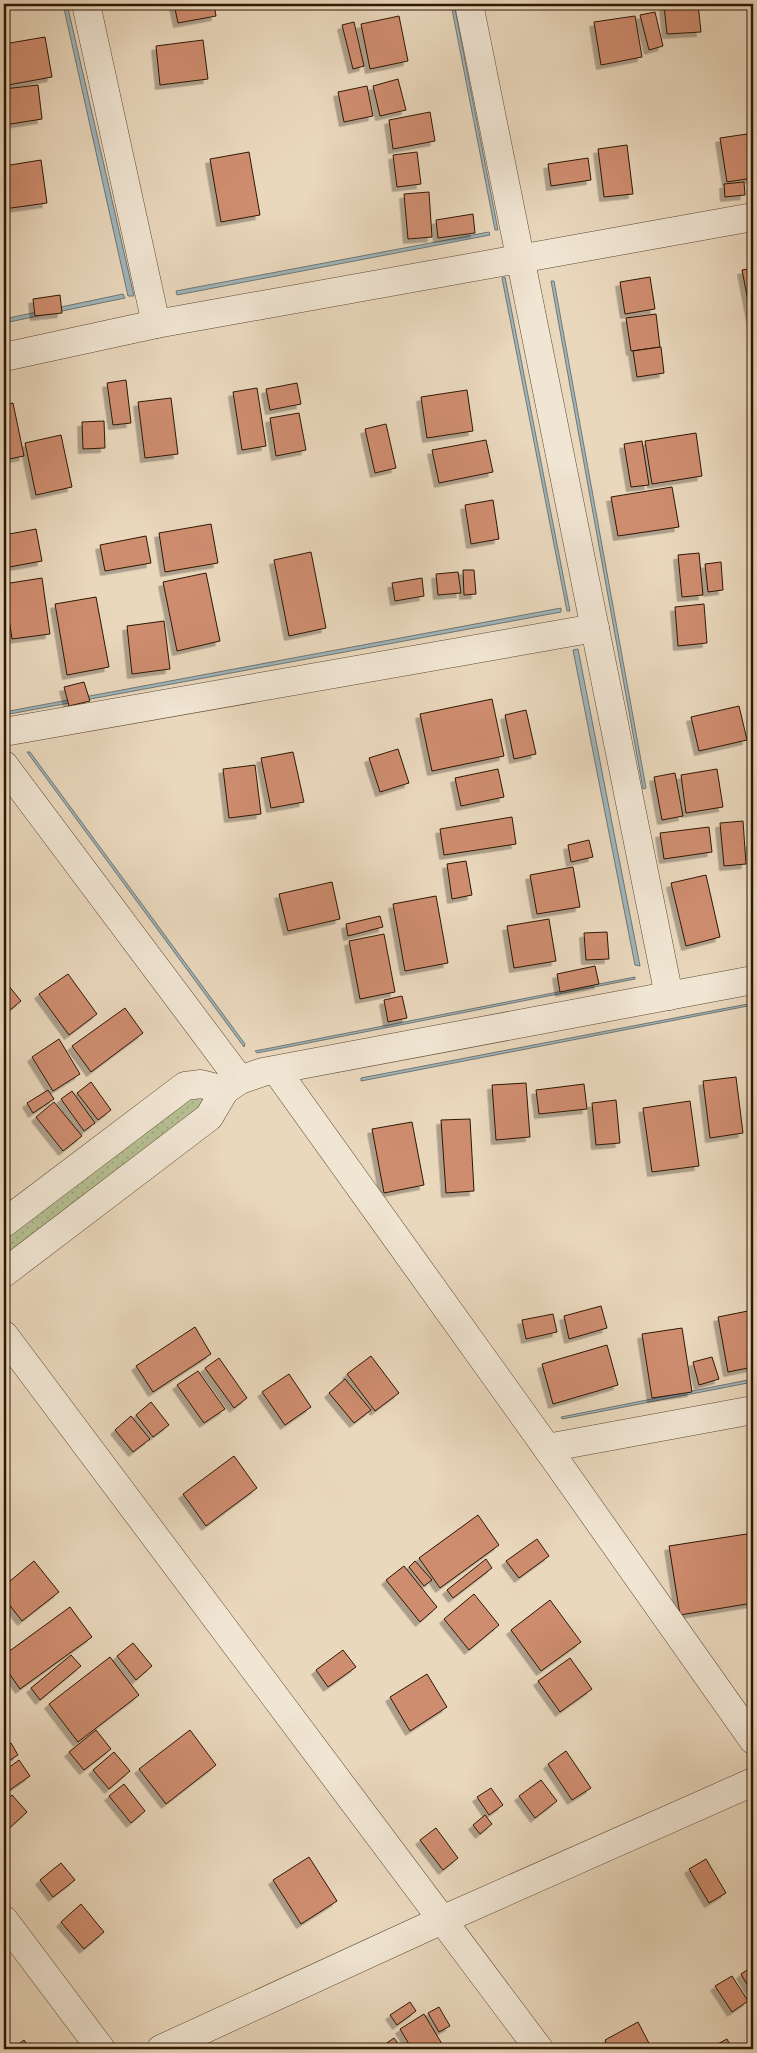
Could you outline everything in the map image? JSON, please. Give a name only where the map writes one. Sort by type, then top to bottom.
[{"type":"street","points":[[86,4],[156,324]]},
{"type":"street","points":[[469,4],[669,996]]},
{"type":"street","points":[[4,357],[156,324],[753,217]]},
{"type":"street","points":[[4,732],[595,628]]},
{"type":"street","points":[[4,764],[232,1085]]},
{"type":"street","points":[[4,1223],[185,1086],[201,1084],[232,1085],[276,1070],[753,980]]},
{"type":"street","points":[[276,1070],[547,1448],[753,1740]]},
{"type":"street","points":[[4,1273],[209,1117],[232,1085]]},
{"type":"street","points":[[4,1335],[540,2049]]},
{"type":"street","points":[[547,1448],[753,1410]]},
{"type":"street","points":[[161,2049],[442,1920],[753,1782]]},
{"type":"street","points":[[4,1920],[101,2049]]},
{"type":"green space","points":[[194,1094],[201,1094],[205,1100],[205,1106],[4,1258],[4,1238]]},
{"type":"water","points":[[63,4],[67,4],[134,296],[128,296]]},
{"type":"water","points":[[451,4],[454,4],[498,230],[495,230]]},
{"type":"water","points":[[489,232],[490,235],[177,295],[176,291]]},
{"type":"water","points":[[505,277],[570,611],[567,611],[502,278]]},
{"type":"water","points":[[551,281],[554,281],[646,788],[643,789]]},
{"type":"water","points":[[123,294],[125,298],[4,323],[4,319]]},
{"type":"water","points":[[561,608],[561,612],[4,715],[4,712]]},
{"type":"water","points":[[578,649],[640,966],[635,965],[573,650]]},
{"type":"water","points":[[27,752],[30,752],[245,1044],[244,1047]]},
{"type":"water","points":[[635,977],[635,979],[257,1053],[255,1051]]},
{"type":"water","points":[[753,1003],[753,1005],[361,1081],[361,1078]]},
{"type":"water","points":[[753,1379],[753,1382],[562,1419],[561,1417]]},
{"type":"building","points":[[174,4],[214,4],[216,16],[178,23]]},
{"type":"building","points":[[698,4],[701,32],[667,34],[664,5]]},
{"type":"building","points":[[655,12],[663,46],[649,50],[640,15]]},
{"type":"building","points":[[399,16],[408,61],[370,69],[361,24]]},
{"type":"building","points":[[635,16],[642,57],[601,65],[594,22]]},
{"type":"building","points":[[354,22],[364,66],[353,69],[342,25]]},
{"type":"building","points":[[45,37],[52,77],[8,85],[4,64],[4,44]]},
{"type":"building","points":[[203,40],[208,79],[160,85],[156,46]]},
{"type":"building","points":[[398,79],[406,110],[380,116],[373,86]]},
{"type":"building","points":[[38,85],[42,119],[4,125],[4,89]]},
{"type":"building","points":[[367,86],[373,116],[344,122],[338,92]]},
{"type":"building","points":[[430,112],[435,141],[393,149],[389,120]]},
{"type":"building","points":[[747,134],[753,178],[727,182],[720,138]]},
{"type":"building","points":[[627,145],[633,194],[604,197],[598,149]]},
{"type":"building","points":[[249,152],[260,215],[221,222],[210,159]]},
{"type":"building","points":[[417,152],[421,184],[397,187],[393,155]]},
{"type":"building","points":[[588,158],[591,180],[551,186],[548,164]]},
{"type":"building","points":[[41,160],[47,203],[4,209],[4,166]]},
{"type":"building","points":[[744,182],[745,195],[725,197],[724,184]]},
{"type":"building","points":[[429,192],[432,237],[408,239],[404,194]]},
{"type":"building","points":[[473,214],[475,233],[438,238],[436,220]]},
{"type":"building","points":[[753,268],[753,327],[742,270]]},
{"type":"building","points":[[650,277],[655,309],[625,314],[620,282]]},
{"type":"building","points":[[60,295],[62,313],[35,316],[33,299]]},
{"type":"building","points":[[656,314],[660,347],[631,351],[626,318]]},
{"type":"building","points":[[661,347],[664,373],[637,377],[633,351]]},
{"type":"building","points":[[126,380],[131,423],[113,425],[107,383]]},
{"type":"building","points":[[297,383],[301,404],[270,410],[266,389]]},
{"type":"building","points":[[257,388],[266,446],[242,450],[233,392]]},
{"type":"building","points":[[467,390],[473,431],[427,438],[421,397]]},
{"type":"building","points":[[171,398],[178,454],[145,458],[138,402]]},
{"type":"building","points":[[13,403],[24,456],[4,460],[4,405]]},
{"type":"building","points":[[299,413],[306,450],[276,456],[270,418]]},
{"type":"building","points":[[104,421],[105,448],[83,449],[82,422]]},
{"type":"building","points":[[386,424],[396,468],[375,473],[365,429]]},
{"type":"building","points":[[696,433],[702,476],[652,484],[645,441]]},
{"type":"building","points":[[61,435],[72,487],[36,495],[25,443]]},
{"type":"building","points":[[486,440],[493,472],[439,483],[432,450]]},
{"type":"building","points":[[642,441],[649,485],[631,487],[624,444]]},
{"type":"building","points":[[672,487],[679,527],[618,536],[611,497]]},
{"type":"building","points":[[493,500],[499,539],[471,544],[465,505]]},
{"type":"building","points":[[211,524],[218,563],[165,572],[159,533]]},
{"type":"building","points":[[36,529],[42,561],[4,568],[4,535]]},
{"type":"building","points":[[146,536],[151,563],[105,571],[100,545]]},
{"type":"building","points":[[311,552],[326,628],[289,636],[274,560]]},
{"type":"building","points":[[699,553],[703,595],[682,597],[678,555]]},
{"type":"building","points":[[721,562],[723,590],[708,592],[705,564]]},
{"type":"building","points":[[463,570],[474,570],[476,594],[464,595]]},
{"type":"building","points":[[458,572],[461,593],[438,595],[436,574]]},
{"type":"building","points":[[206,573],[220,641],[177,651],[163,582]]},
{"type":"building","points":[[42,578],[50,634],[12,639],[4,584]]},
{"type":"building","points":[[422,578],[424,596],[395,601],[392,583]]},
{"type":"building","points":[[96,597],[109,667],[67,675],[55,604]]},
{"type":"building","points":[[704,604],[707,643],[678,646],[675,607]]},
{"type":"building","points":[[164,621],[170,669],[132,674],[127,626]]},
{"type":"building","points":[[84,682],[90,701],[69,706],[64,687]]},
{"type":"building","points":[[492,699],[504,756],[432,771],[420,714]]},
{"type":"building","points":[[739,706],[747,740],[699,751],[691,717]]},
{"type":"building","points":[[526,710],[536,754],[514,759],[505,715]]},
{"type":"building","points":[[398,749],[409,783],[380,792],[369,758]]},
{"type":"building","points":[[293,752],[304,802],[271,808],[261,758]]},
{"type":"building","points":[[255,765],[261,814],[229,818],[223,769]]},
{"type":"building","points":[[498,769],[504,797],[461,806],[455,778]]},
{"type":"building","points":[[717,769],[723,807],[686,813],[681,775]]},
{"type":"building","points":[[675,773],[683,816],[662,820],[654,777]]},
{"type":"building","points":[[512,817],[516,844],[444,855],[440,829]]},
{"type":"building","points":[[743,821],[746,864],[724,866],[720,823]]},
{"type":"building","points":[[709,827],[712,852],[664,859],[660,833]]},
{"type":"building","points":[[589,840],[593,857],[571,862],[568,845]]},
{"type":"building","points":[[753,842],[753,865],[750,843]]},
{"type":"building","points":[[466,861],[472,895],[452,899],[447,864]]},
{"type":"building","points":[[573,867],[580,907],[537,914],[530,875]]},
{"type":"building","points":[[706,875],[720,937],[686,946],[671,883]]},
{"type":"building","points":[[332,882],[340,919],[288,931],[279,894]]},
{"type":"building","points":[[436,896],[448,963],[405,971],[393,904]]},
{"type":"building","points":[[380,916],[383,927],[348,936],[346,924]]},
{"type":"building","points":[[549,919],[556,961],[514,968],[507,926]]},
{"type":"building","points":[[607,932],[609,959],[586,960],[584,933]]},
{"type":"building","points":[[384,934],[395,992],[360,999],[349,941]]},
{"type":"building","points":[[595,966],[599,984],[560,992],[557,974]]},
{"type":"building","points":[[68,974],[97,1014],[69,1035],[39,994]]},
{"type":"building","points":[[4,980],[21,1001],[4,1015]]},
{"type":"building","points":[[402,996],[407,1018],[388,1022],[384,1000]]},
{"type":"building","points":[[125,1008],[143,1033],[91,1072],[72,1046]]},
{"type":"building","points":[[59,1039],[80,1074],[53,1091],[32,1057]]},
{"type":"building","points":[[736,1077],[743,1133],[710,1138],[703,1081]]},
{"type":"building","points":[[91,1082],[111,1110],[98,1120],[77,1093]]},
{"type":"building","points":[[526,1083],[530,1137],[496,1140],[492,1085]]},
{"type":"building","points":[[584,1084],[587,1109],[539,1114],[536,1090]]},
{"type":"building","points":[[48,1090],[54,1099],[33,1113],[27,1103]]},
{"type":"building","points":[[72,1091],[95,1123],[84,1131],[61,1099]]},
{"type":"building","points":[[616,1100],[620,1143],[596,1145],[592,1103]]},
{"type":"building","points":[[690,1101],[699,1166],[652,1172],[643,1108]]},
{"type":"building","points":[[54,1102],[82,1136],[63,1151],[36,1117]]},
{"type":"building","points":[[470,1119],[474,1191],[446,1193],[441,1120]]},
{"type":"building","points":[[412,1122],[424,1185],[384,1193],[372,1129]]},
{"type":"building","points":[[601,1306],[607,1328],[569,1339],[564,1316]]},
{"type":"building","points":[[748,1311],[753,1338],[753,1367],[728,1372],[718,1317]]},
{"type":"building","points":[[553,1314],[557,1332],[526,1339],[522,1320]]},
{"type":"building","points":[[195,1327],[211,1354],[153,1392],[136,1366]]},
{"type":"building","points":[[682,1328],[692,1392],[652,1398],[642,1334]]},
{"type":"building","points":[[607,1345],[618,1385],[553,1404],[542,1364]]},
{"type":"building","points":[[371,1356],[399,1393],[375,1411],[347,1374]]},
{"type":"building","points":[[712,1357],[719,1379],[699,1385],[693,1362]]},
{"type":"building","points":[[219,1358],[247,1398],[234,1408],[205,1368]]},
{"type":"building","points":[[198,1371],[225,1409],[204,1423],[177,1385]]},
{"type":"building","points":[[289,1374],[311,1407],[285,1425],[262,1392]]},
{"type":"building","points":[[345,1379],[371,1410],[354,1423],[329,1393]]},
{"type":"building","points":[[151,1402],[169,1425],[153,1437],[136,1415]]},
{"type":"building","points":[[131,1416],[150,1439],[133,1452],[115,1430]]},
{"type":"building","points":[[234,1456],[257,1488],[206,1526],[183,1494]]},
{"type":"building","points":[[478,1515],[499,1545],[440,1588],[419,1558]]},
{"type":"building","points":[[753,1533],[753,1603],[680,1615],[669,1546]]},
{"type":"building","points":[[537,1539],[549,1556],[519,1578],[506,1561]]},
{"type":"building","points":[[486,1559],[492,1568],[453,1598],[447,1590]]},
{"type":"building","points":[[34,1561],[59,1592],[22,1621],[4,1598],[4,1586]]},
{"type":"building","points":[[415,1561],[432,1580],[424,1586],[409,1567]]},
{"type":"building","points":[[404,1566],[437,1607],[420,1622],[386,1580]]},
{"type":"building","points":[[474,1594],[499,1625],[469,1650],[444,1619]]},
{"type":"building","points":[[550,1600],[581,1642],[541,1671],[511,1630]]},
{"type":"building","points":[[70,1607],[92,1637],[20,1689],[4,1666],[4,1655]]},
{"type":"building","points":[[133,1643],[152,1666],[136,1680],[117,1656]]},
{"type":"building","points":[[343,1650],[356,1667],[328,1687],[316,1670]]},
{"type":"building","points":[[71,1655],[81,1666],[40,1700],[31,1688]]},
{"type":"building","points":[[110,1657],[139,1695],[78,1742],[49,1704]]},
{"type":"building","points":[[570,1658],[592,1689],[560,1712],[538,1681]]},
{"type":"building","points":[[427,1674],[447,1707],[410,1731],[390,1697]]},
{"type":"building","points":[[96,1730],[111,1749],[84,1770],[69,1752]]},
{"type":"building","points":[[190,1730],[216,1765],[166,1804],[139,1769]]},
{"type":"building","points":[[11,1743],[18,1755],[4,1764],[4,1748]]},
{"type":"building","points":[[566,1751],[591,1788],[572,1800],[548,1764]]},
{"type":"building","points":[[114,1752],[130,1771],[109,1789],[93,1770]]},
{"type":"building","points":[[19,1760],[30,1776],[4,1794],[4,1771]]},
{"type":"building","points":[[541,1780],[557,1801],[535,1818],[519,1796]]},
{"type":"building","points":[[124,1784],[145,1811],[131,1823],[109,1796]]},
{"type":"building","points":[[491,1788],[503,1805],[489,1815],[477,1797]]},
{"type":"building","points":[[12,1795],[27,1812],[4,1833],[4,1802]]},
{"type":"building","points":[[485,1815],[492,1824],[480,1834],[473,1825]]},
{"type":"building","points":[[436,1828],[458,1858],[443,1870],[420,1840]]},
{"type":"building","points":[[309,1857],[337,1901],[301,1924],[273,1880]]},
{"type":"building","points":[[706,1859],[726,1893],[709,1903],[689,1869]]},
{"type":"building","points":[[61,1863],[75,1880],[53,1897],[40,1880]]},
{"type":"building","points":[[81,1904],[104,1932],[84,1949],[61,1922]]},
{"type":"building","points":[[753,1966],[753,1995],[741,1974]]},
{"type":"building","points":[[732,1976],[748,2001],[732,2012],[715,1986]]},
{"type":"building","points":[[410,2002],[416,2011],[397,2025],[390,2015]]},
{"type":"building","points":[[439,2007],[450,2026],[439,2032],[428,2013]]},
{"type":"building","points":[[424,2014],[445,2049],[412,2049],[400,2029]]},
{"type":"building","points":[[638,2022],[652,2049],[609,2049],[605,2040]]},
{"type":"building","points":[[394,2038],[402,2049],[378,2049]]},
{"type":"building","points":[[727,2039],[732,2049],[708,2049]]},
{"type":"building","points":[[24,2040],[30,2049],[12,2049]]}]
